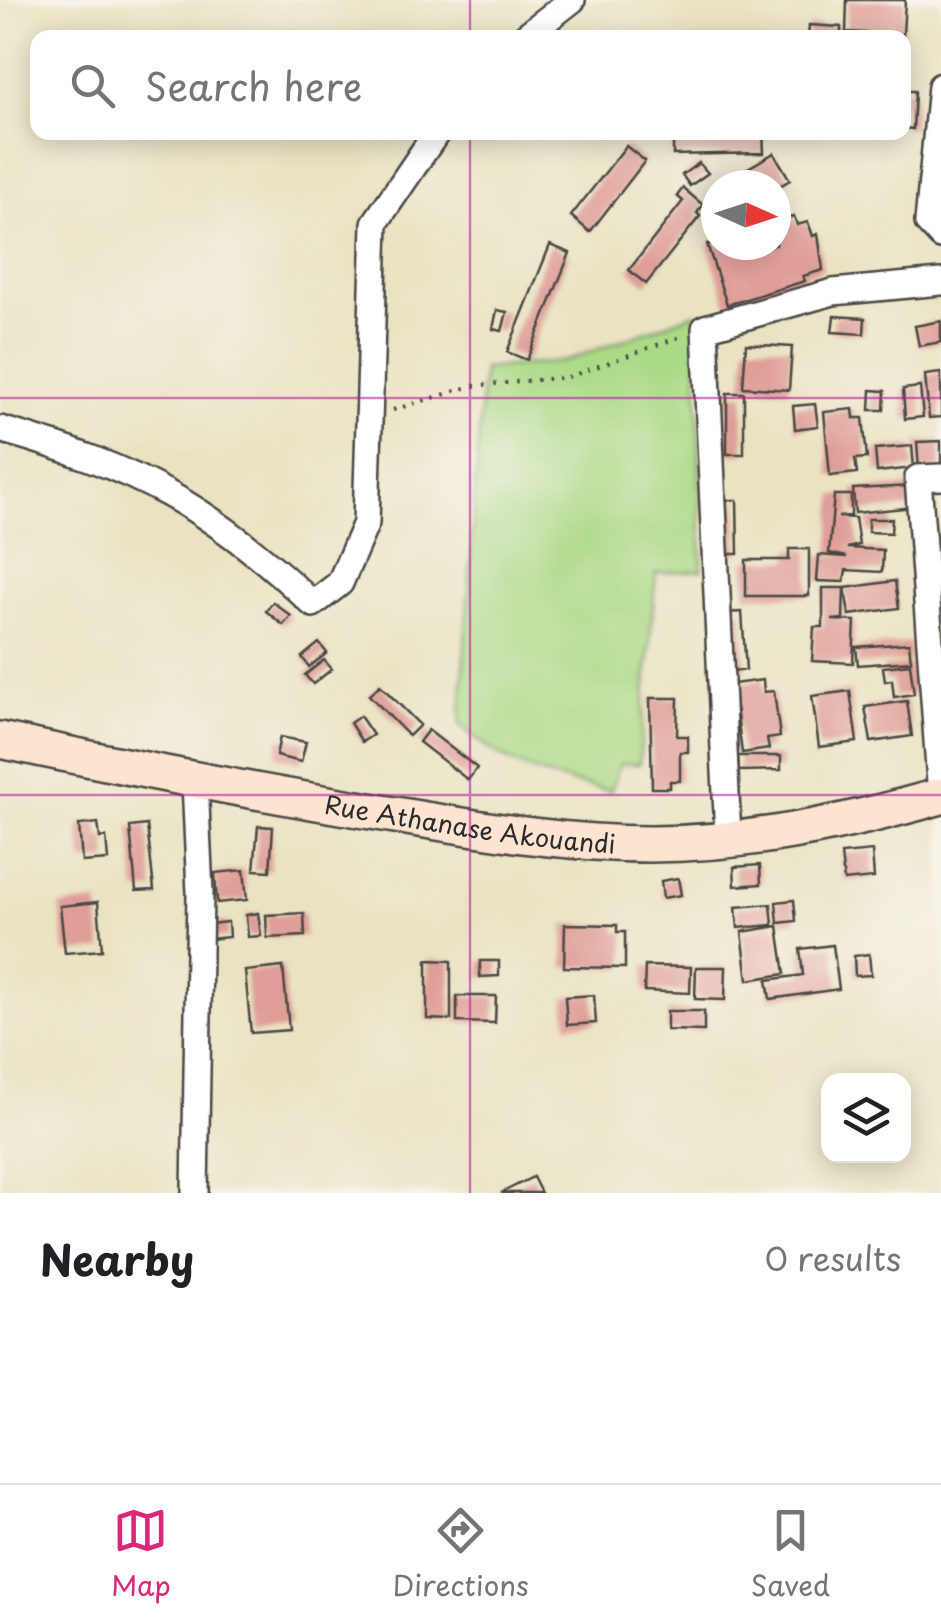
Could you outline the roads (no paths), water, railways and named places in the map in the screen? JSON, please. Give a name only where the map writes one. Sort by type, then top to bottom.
[{"type":"street","points":[[532,30],[566,1]]},
{"type":"street","points":[[941,86],[928,222],[941,236]]},
{"type":"street","points":[[0,430],[78,452],[159,486],[219,521],[313,604],[340,584],[366,523],[374,223],[431,140]]},
{"type":"street","points":[[728,838],[705,328],[833,292],[941,282]]},
{"type":"street","points":[[941,477],[918,478],[941,796]]},
{"type":"street","name":"Rue Athanase Akouandi","points":[[0,740],[194,782],[541,839],[652,844],[728,838],[846,823],[941,796]]},
{"type":"street","points":[[194,782],[200,893],[195,1193]]}]
